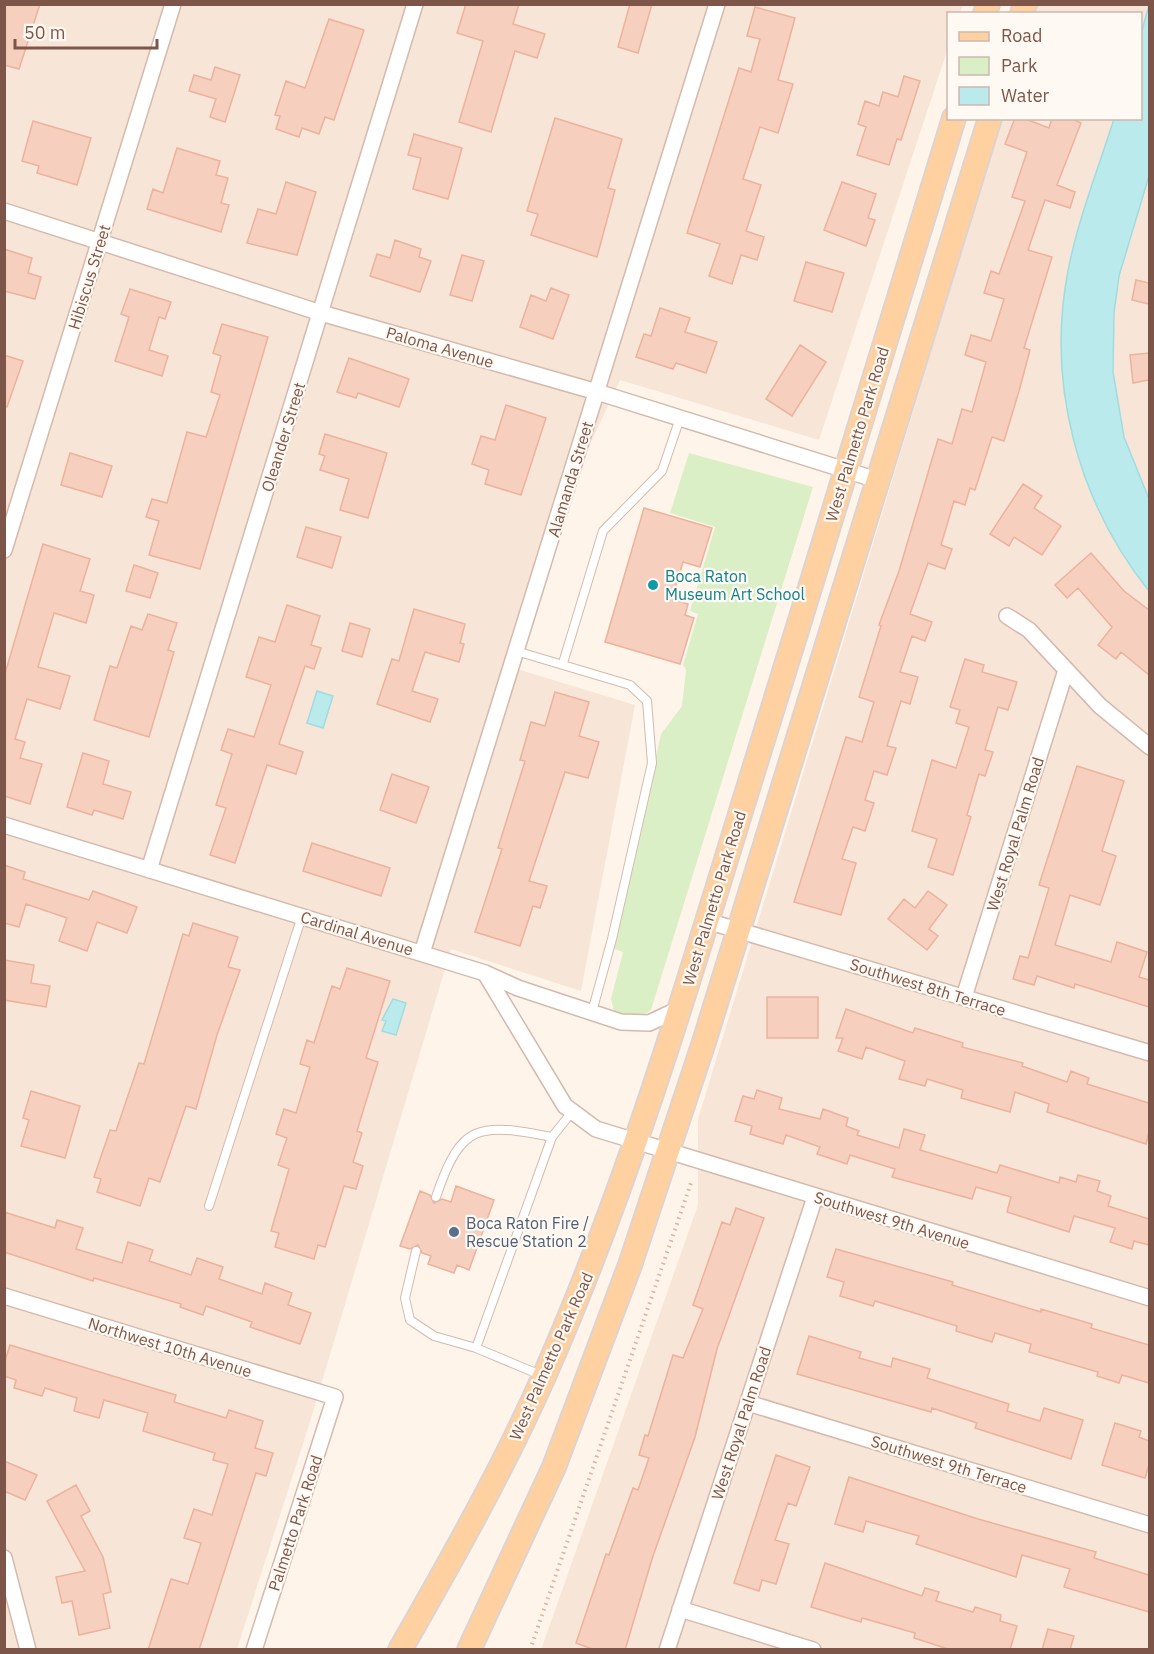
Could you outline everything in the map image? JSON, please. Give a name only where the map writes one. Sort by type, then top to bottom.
[{"type":"main road","name":"West Palmetto Park Road","points":[[400,1650],[482,1506],[544,1376],[596,1251],[635,1142],[707,921],[953,120]]},
{"type":"main road","name":"West Palmetto Park Road","points":[[469,1650],[562,1446],[630,1265],[739,931],[989,120]]},
{"type":"street","name":"Hibiscus Street","points":[[4,550],[173,4]]},
{"type":"street","name":"Oleander Street","points":[[149,870],[415,4]]},
{"type":"street","name":"Alamanda Street","points":[[422,953],[717,4]]},
{"type":"street","name":"Paloma Avenue","points":[[4,211],[321,313],[597,392],[877,480]]},
{"type":"street","points":[[1007,616],[1029,630],[1100,706],[1149,747]]},
{"type":"street","name":"West Royal Palm Road","points":[[964,997],[1066,670]]},
{"type":"street","name":"Cardinal Avenue","points":[[4,825],[422,953],[485,973],[518,988],[634,1024],[660,1019],[679,1009]]},
{"type":"street","name":"Southwest 8th Terrace","points":[[707,921],[1149,1053]]},
{"type":"street","points":[[485,973],[539,1065],[572,1112],[596,1129],[635,1142]]},
{"type":"street","name":"Southwest 9th Avenue","points":[[635,1142],[1149,1298]]},
{"type":"street","name":"West Royal Palm Road","points":[[667,1650],[815,1197]]},
{"type":"street","name":"Northwest 10th Avenue","points":[[4,1296],[335,1397]]},
{"type":"street","name":"Palmetto Park Road","points":[[254,1650],[335,1397]]},
{"type":"street","name":"Southwest 9th Terrace","points":[[748,1403],[1149,1524]]},
{"type":"street","points":[[4,1558],[28,1650]]},
{"type":"street","points":[[680,1609],[813,1650]]},
{"type":"lane","points":[[563,663],[603,531],[662,471],[680,418]]},
{"type":"lane","points":[[516,651],[563,663],[630,685],[647,701],[652,763],[612,939],[592,1012]]},
{"type":"lane","points":[[209,1206],[302,916]]},
{"type":"lane","points":[[476,1348],[552,1137],[572,1112]]},
{"type":"lane","points":[[436,1197],[446,1167],[463,1139],[488,1128],[514,1129],[552,1137]]},
{"type":"lane","points":[[416,1251],[405,1298],[410,1320],[434,1336],[476,1348],[544,1376]]},
{"type":"path","points":[[530,1650],[692,1183]]},
{"type":"shaded area","points":[[5,5],[963,5],[960,12],[947,12],[947,51],[819,440],[620,380],[572,483],[517,669],[635,705],[581,991],[451,949],[309,1425],[237,1649],[5,1650]]},
{"type":"shaded area","points":[[1037,5],[1149,5],[1149,1649],[541,1650],[698,1205],[698,1119],[1002,120],[1142,120],[1142,12],[1034,12]]},
{"type":"green space","points":[[689,453],[813,487],[651,1010],[638,1016],[614,1012],[611,999],[623,952],[614,949],[661,734],[682,706],[686,670],[683,665],[698,614],[690,611],[715,527],[670,513]]},
{"type":"water","points":[[1149,5],[1149,176],[1119,276],[1114,313],[1113,372],[1124,437],[1149,499],[1149,591],[1124,556],[1103,519],[1086,480],[1065,398],[1061,356],[1062,314],[1068,271],[1077,232],[1114,120],[1142,120],[1142,30]]},
{"type":"water","points":[[317,691],[333,696],[323,728],[307,723]]},
{"type":"water","points":[[393,999],[406,1003],[396,1035],[382,1031],[386,1021],[382,1020]]},
{"type":"building","points":[[4,4],[40,4],[19,69],[4,65]]},
{"type":"building","points":[[466,4],[519,4],[513,24],[545,34],[537,58],[515,51],[491,132],[459,122],[483,41],[457,33]]},
{"type":"building","points":[[630,4],[652,4],[638,53],[618,47]]},
{"type":"building","points":[[755,7],[795,18],[778,80],[793,84],[778,133],[760,127],[743,179],[761,185],[746,231],[764,237],[757,260],[741,255],[732,284],[709,276],[720,244],[687,233],[739,68],[751,72],[760,39],[747,36]]},
{"type":"building","points":[[329,19],[364,30],[334,120],[325,117],[319,134],[302,128],[299,137],[276,129],[280,116],[275,115],[286,81],[305,88]]},
{"type":"building","points":[[215,67],[240,75],[225,122],[210,117],[216,99],[189,91],[194,75],[211,80]]},
{"type":"building","points":[[904,76],[920,81],[901,140],[897,139],[889,165],[857,155],[866,127],[858,124],[865,101],[879,106],[883,92],[898,97]]},
{"type":"building","points":[[555,118],[622,139],[608,188],[615,190],[597,257],[531,235],[538,214],[527,211]]},
{"type":"building","points":[[1014,120],[1028,120],[1049,128],[1051,120],[1074,120],[1081,123],[1057,185],[1075,192],[1070,208],[1045,200],[1028,250],[1052,257],[1024,348],[1030,350],[1004,441],[992,437],[975,490],[970,488],[965,505],[954,501],[941,545],[952,549],[945,569],[928,563],[910,614],[932,622],[925,641],[912,636],[900,672],[918,677],[910,704],[901,701],[887,746],[896,748],[887,775],[874,771],[865,800],[874,803],[865,831],[853,827],[842,859],[856,863],[841,915],[794,902],[846,737],[862,742],[874,702],[859,697],[881,626],[879,625],[899,571],[938,439],[952,444],[962,409],[972,412],[986,362],[965,355],[971,335],[991,341],[1004,299],[984,293],[991,271],[999,274],[1025,201],[1012,197],[1027,152],[1005,144]]},
{"type":"building","points":[[33,121],[91,138],[77,185],[37,173],[39,166],[22,161]]},
{"type":"building","points":[[414,134],[462,148],[448,199],[413,189],[421,158],[408,155]]},
{"type":"building","points":[[177,148],[220,161],[216,175],[228,178],[221,203],[229,205],[221,232],[147,209],[153,189],[163,193]]},
{"type":"building","points":[[286,182],[316,192],[297,255],[247,243],[258,209],[276,214]]},
{"type":"building","points":[[842,182],[876,194],[868,218],[875,220],[866,246],[824,230]]},
{"type":"building","points":[[395,240],[421,249],[419,257],[431,261],[420,292],[370,276],[377,254],[390,258]]},
{"type":"building","points":[[4,249],[32,258],[28,273],[41,277],[35,299],[4,291]]},
{"type":"building","points":[[462,255],[484,261],[472,301],[450,295]]},
{"type":"building","points":[[806,262],[844,273],[832,312],[794,301]]},
{"type":"building","points":[[1136,280],[1149,283],[1149,304],[1132,300]]},
{"type":"building","points":[[551,288],[569,295],[553,339],[520,327],[531,295],[546,301]]},
{"type":"building","points":[[130,289],[171,302],[165,319],[159,317],[149,350],[168,356],[162,376],[115,361],[129,317],[121,314]]},
{"type":"building","points":[[660,308],[690,318],[685,332],[717,342],[706,373],[676,363],[673,369],[636,357],[644,334],[651,336]]},
{"type":"building","points":[[222,324],[268,337],[200,569],[149,555],[159,521],[146,517],[152,499],[167,503],[187,432],[206,437],[220,395],[211,392],[221,356],[213,353]]},
{"type":"building","points":[[800,345],[826,362],[792,416],[766,399]]},
{"type":"building","points":[[1149,353],[1149,380],[1133,383],[1130,355]]},
{"type":"building","points":[[4,355],[23,361],[7,407],[4,407]]},
{"type":"building","points":[[349,358],[409,379],[399,407],[358,393],[356,398],[337,392]]},
{"type":"building","points":[[506,405],[546,418],[521,495],[485,484],[489,470],[472,464],[481,436],[495,440]]},
{"type":"building","points":[[325,434],[387,453],[368,518],[340,510],[349,479],[320,470],[325,456],[319,454]]},
{"type":"building","points":[[70,453],[112,466],[102,497],[61,485]]},
{"type":"building","points":[[1023,484],[1042,496],[1034,508],[1061,526],[1042,555],[1014,537],[1009,546],[990,534]]},
{"type":"building","name":"Boca Raton Museum Art School","points":[[644,508],[712,528],[700,567],[683,562],[672,599],[688,604],[685,615],[694,618],[680,664],[605,642]]},
{"type":"building","points":[[306,527],[341,537],[332,568],[297,557]]},
{"type":"building","points":[[43,544],[90,559],[80,591],[94,595],[86,623],[54,613],[38,667],[70,676],[60,709],[27,699],[15,739],[25,742],[20,758],[42,764],[30,804],[4,796],[4,677]]},
{"type":"building","points":[[1091,553],[1124,591],[1149,610],[1149,675],[1121,652],[1116,659],[1098,645],[1112,627],[1078,588],[1067,598],[1055,585]]},
{"type":"building","points":[[134,565],[158,573],[150,598],[126,591]]},
{"type":"building","points":[[287,605],[320,616],[311,645],[321,648],[314,669],[305,666],[279,744],[303,752],[296,774],[267,765],[235,863],[210,855],[226,808],[216,805],[232,754],[221,750],[228,729],[254,737],[271,685],[246,677],[259,637],[275,642]]},
{"type":"building","points":[[414,609],[465,624],[460,643],[464,644],[459,662],[425,652],[412,691],[438,699],[430,722],[377,704],[392,659],[399,661]]},
{"type":"building","points":[[148,614],[177,623],[168,650],[174,652],[149,737],[94,720],[110,666],[117,668],[131,626],[142,630]]},
{"type":"building","points":[[350,623],[370,629],[362,657],[342,651]]},
{"type":"building","points":[[965,659],[984,665],[982,672],[1017,682],[1008,710],[998,707],[985,750],[993,752],[985,776],[979,774],[967,815],[971,817],[953,875],[928,867],[937,839],[912,831],[932,760],[956,768],[969,727],[956,723],[960,710],[950,707]]},
{"type":"building","points":[[555,692],[589,702],[579,736],[599,742],[588,778],[565,772],[529,881],[547,886],[540,908],[533,906],[520,946],[475,932],[502,849],[498,848],[525,761],[520,760],[531,722],[545,726]]},
{"type":"building","points":[[83,753],[109,761],[103,784],[131,792],[123,819],[94,810],[92,815],[67,807]]},
{"type":"building","points":[[1077,766],[1124,781],[1102,851],[1116,856],[1100,905],[1070,895],[1055,945],[1111,962],[1117,942],[1147,952],[1139,977],[1149,980],[1149,1007],[1075,984],[1074,988],[1037,976],[1034,985],[1013,979],[1020,956],[1028,958],[1049,888],[1039,885]]},
{"type":"building","points":[[392,774],[429,787],[416,823],[380,810]]},
{"type":"building","points":[[312,843],[390,868],[381,896],[303,871]]},
{"type":"building","points":[[4,865],[25,872],[23,879],[89,900],[93,891],[137,907],[127,933],[97,922],[87,951],[59,941],[67,918],[26,904],[19,927],[4,923]]},
{"type":"building","points":[[928,891],[947,905],[929,929],[938,936],[927,950],[888,919],[904,899],[915,908]]},
{"type":"building","points":[[193,923],[238,937],[228,967],[240,970],[217,1035],[196,1109],[186,1106],[160,1182],[149,1178],[140,1206],[97,1192],[101,1179],[94,1177],[110,1130],[116,1131],[139,1063],[144,1064],[183,934],[189,936]]},
{"type":"building","points":[[4,960],[34,965],[31,983],[50,986],[46,1007],[4,1000]]},
{"type":"building","points":[[347,968],[390,981],[366,1058],[378,1062],[357,1131],[362,1133],[353,1162],[363,1166],[356,1189],[344,1186],[325,1247],[318,1245],[314,1259],[275,1247],[279,1233],[271,1231],[289,1169],[278,1165],[287,1138],[276,1134],[284,1109],[296,1113],[310,1067],[300,1064],[307,1040],[314,1043],[332,986],[340,989]]},
{"type":"building","points":[[767,997],[818,997],[818,1038],[767,1038]]},
{"type":"building","points":[[846,1009],[913,1033],[915,1028],[963,1043],[962,1047],[1023,1063],[1022,1066],[1067,1082],[1071,1071],[1089,1078],[1087,1084],[1149,1103],[1149,1132],[1146,1144],[1047,1112],[1049,1104],[1015,1092],[1010,1112],[961,1098],[963,1090],[927,1079],[925,1086],[899,1079],[905,1061],[866,1047],[862,1059],[838,1051],[843,1038],[836,1038]]},
{"type":"building","points":[[757,1090],[782,1098],[779,1109],[820,1119],[823,1109],[848,1118],[846,1126],[859,1131],[857,1135],[899,1148],[904,1129],[925,1135],[920,1150],[997,1173],[1000,1165],[1059,1183],[1060,1177],[1076,1182],[1078,1175],[1100,1181],[1097,1191],[1111,1196],[1108,1206],[1149,1219],[1149,1245],[1134,1241],[1132,1249],[1110,1242],[1115,1228],[1074,1216],[1069,1232],[1007,1212],[1011,1197],[976,1187],[972,1199],[892,1177],[895,1169],[850,1155],[847,1164],[817,1154],[820,1147],[786,1135],[783,1144],[750,1134],[752,1126],[735,1121],[743,1096],[754,1099]]},
{"type":"building","points":[[31,1091],[80,1106],[65,1158],[21,1146],[29,1120],[23,1118]]},
{"type":"building","points":[[456,1186],[494,1200],[469,1270],[457,1265],[454,1273],[428,1264],[431,1256],[422,1253],[418,1245],[410,1249],[400,1246],[420,1191],[430,1195],[434,1203],[442,1199],[451,1202]]},
{"type":"building","points":[[736,1208],[764,1218],[717,1349],[695,1437],[652,1559],[625,1650],[595,1650],[576,1643],[606,1554],[609,1555],[633,1488],[638,1490],[649,1458],[639,1455],[645,1435],[648,1436],[673,1355],[683,1358],[703,1309],[693,1305],[722,1222],[730,1225]]},
{"type":"building","points":[[4,1212],[55,1228],[57,1220],[83,1228],[76,1249],[122,1263],[128,1242],[153,1250],[149,1261],[191,1275],[197,1258],[223,1267],[219,1279],[262,1294],[265,1283],[292,1293],[288,1305],[311,1313],[300,1344],[250,1327],[252,1322],[206,1306],[203,1315],[180,1307],[181,1304],[94,1278],[93,1281],[4,1252]]},
{"type":"building","points":[[836,1249],[953,1282],[952,1285],[1041,1312],[1041,1309],[1092,1324],[1091,1328],[1149,1345],[1149,1383],[1122,1375],[1119,1383],[1097,1376],[1098,1372],[1029,1352],[1031,1344],[995,1333],[992,1342],[956,1331],[957,1326],[875,1301],[873,1306],[840,1296],[844,1282],[827,1277]]},
{"type":"building","points":[[809,1336],[861,1352],[859,1358],[891,1367],[893,1358],[930,1369],[927,1378],[1009,1404],[1007,1411],[1040,1421],[1044,1408],[1083,1420],[1071,1459],[975,1428],[977,1423],[932,1408],[931,1412],[797,1374]]},
{"type":"building","points":[[10,1345],[176,1395],[174,1402],[226,1418],[229,1410],[263,1421],[255,1448],[273,1453],[266,1476],[256,1473],[199,1650],[148,1650],[171,1579],[188,1584],[201,1543],[184,1538],[194,1509],[212,1515],[228,1464],[213,1460],[215,1453],[143,1431],[148,1413],[104,1400],[99,1418],[74,1411],[77,1398],[45,1388],[42,1396],[14,1388],[16,1380],[4,1376],[4,1364]]},
{"type":"building","points":[[1115,1423],[1141,1431],[1139,1437],[1149,1441],[1149,1465],[1145,1478],[1102,1465]]},
{"type":"building","points":[[776,1455],[810,1467],[796,1506],[788,1503],[775,1540],[789,1544],[776,1584],[762,1580],[759,1591],[734,1583]]},
{"type":"building","points":[[4,1461],[37,1475],[25,1500],[4,1491]]},
{"type":"building","points":[[849,1477],[978,1519],[1096,1552],[1094,1558],[1149,1575],[1149,1612],[1064,1587],[1070,1569],[1022,1555],[1016,1577],[916,1544],[919,1536],[866,1521],[863,1532],[835,1524]]},
{"type":"building","points":[[76,1485],[90,1511],[81,1516],[103,1557],[111,1592],[103,1594],[110,1628],[79,1635],[72,1601],[62,1603],[56,1577],[85,1571],[47,1501]]},
{"type":"building","points":[[825,1563],[922,1596],[925,1588],[939,1592],[936,1601],[973,1612],[975,1607],[1001,1615],[1000,1621],[1017,1626],[1010,1650],[951,1650],[914,1638],[915,1633],[862,1618],[861,1622],[811,1607]]},
{"type":"building","points":[[1048,1629],[1074,1636],[1070,1650],[1042,1650]]},
{"type":"place","name":"Boca Raton Museum Art School","points":[[653,585]]},
{"type":"place","name":"Boca Raton Fire / Rescue Station 2","points":[[454,1232]]}]
